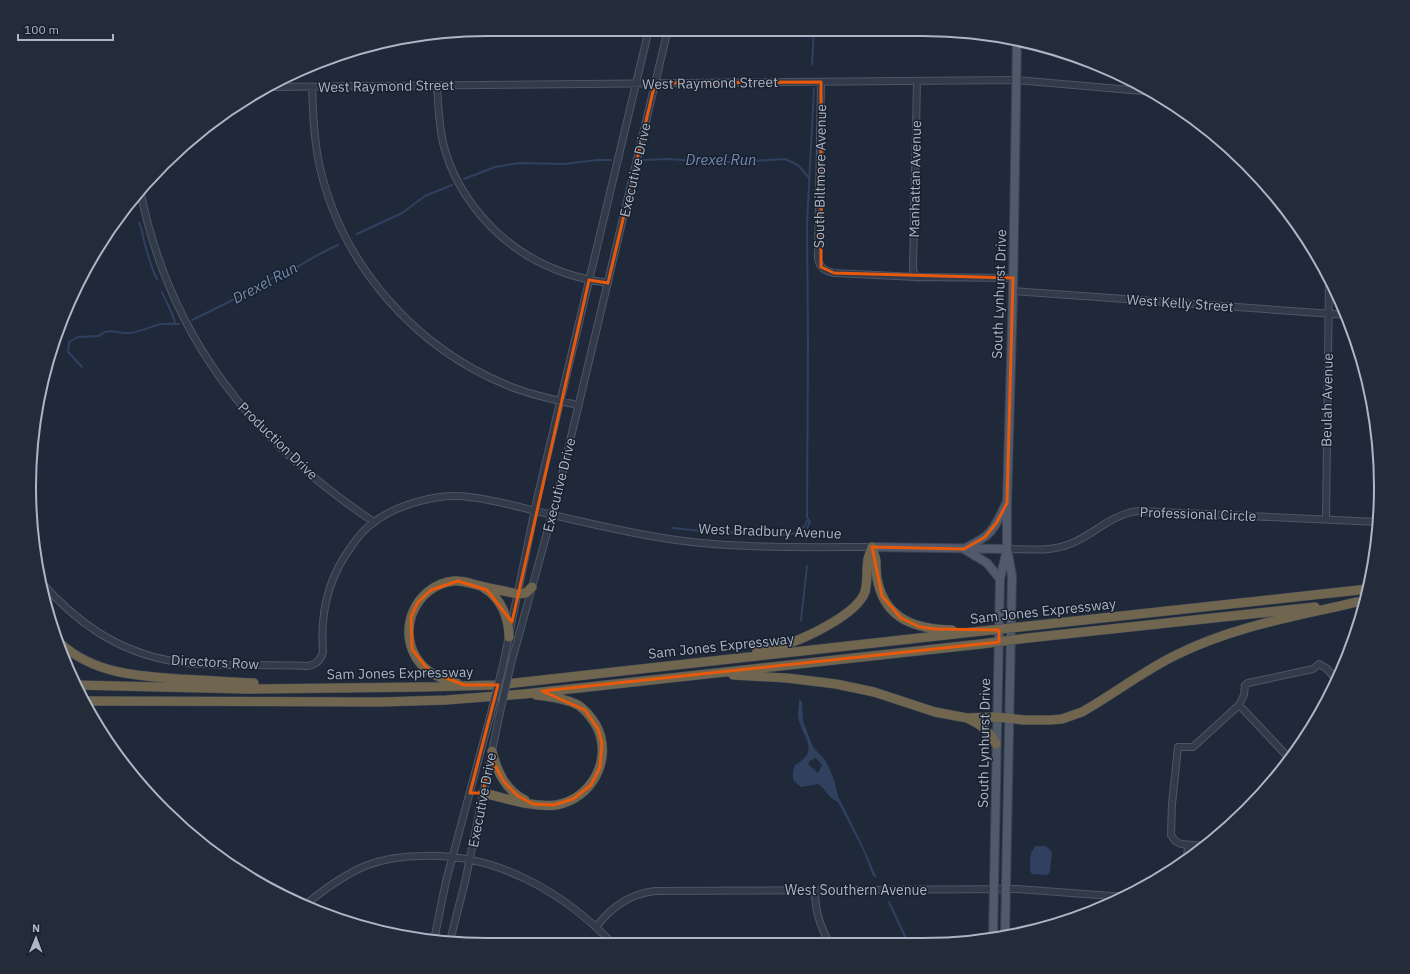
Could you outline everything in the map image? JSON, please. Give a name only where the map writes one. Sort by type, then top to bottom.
[{"type":"highway","points":[[872,547],[876,560],[877,578],[880,592],[890,608],[901,618],[911,624],[928,628],[982,631]]},
{"type":"highway","points":[[720,660],[793,642],[825,627],[854,608],[860,602],[865,591],[868,559],[872,547]]},
{"type":"highway","points":[[464,685],[437,676],[420,664],[414,654],[409,637],[409,623],[414,609],[420,599],[431,590],[439,586],[458,581],[517,594],[526,594],[532,587]]},
{"type":"highway","points":[[1311,595],[1363,585]]},
{"type":"highway","points":[[479,586],[487,590],[495,597],[502,608],[508,623],[509,637]]},
{"type":"highway","name":"Sam Jones Expressway","points":[[83,685],[153,688],[335,688],[496,685],[1362,590]]},
{"type":"highway","points":[[705,673],[787,678],[836,684],[874,692],[935,712],[967,718],[1009,717],[1034,720],[1058,720],[1069,717],[1088,708],[1166,660],[1213,638],[1264,622],[1359,602]]},
{"type":"highway","name":"Sam Jones Expressway","points":[[91,701],[380,702],[446,700],[524,694],[1359,602]]},
{"type":"highway","points":[[66,649],[70,653],[99,668],[144,677],[335,688]]},
{"type":"highway","points":[[483,793],[533,804],[557,805],[573,799],[585,791],[591,785],[598,773],[602,758],[602,746],[599,732],[593,720],[585,710],[578,705],[561,699],[524,694]]},
{"type":"highway","points":[[967,718],[984,727],[990,733],[996,744]]},
{"type":"highway","points":[[492,751],[497,769],[506,784],[518,796],[533,804]]},
{"type":"main road","name":"South Lynhurst Drive","points":[[1005,930],[1012,576],[1007,549],[1007,503],[1013,291],[1017,46]]},
{"type":"main road","points":[[1000,579],[987,563],[964,548],[989,534],[1007,503]]},
{"type":"main road","name":"West Bradbury Avenue","points":[[872,547],[1007,549]]},
{"type":"main road","name":"South Lynhurst Drive","points":[[993,932],[1000,579],[1007,549]]},
{"type":"street","name":"Executive Drive","points":[[435,935],[453,856],[503,665],[517,594],[560,402],[647,36]]},
{"type":"street","name":"Executive Drive","points":[[451,936],[470,860],[511,664],[552,515],[666,36]]},
{"type":"street","name":"West Raymond Street","points":[[280,87],[1016,80],[1138,91]]},
{"type":"street","name":"Manhattan Avenue","points":[[916,277],[913,270],[917,81]]},
{"type":"street","name":"South Biltmore Avenue","points":[[821,82],[818,259],[821,267],[834,273],[916,277]]},
{"type":"street","points":[[437,85],[438,114],[445,150],[458,182],[474,208],[494,230],[524,253],[558,271],[589,280],[608,283]]},
{"type":"street","points":[[312,87],[315,139],[328,197],[346,238],[377,287],[394,307],[422,334],[464,363],[510,387],[560,402],[578,405]]},
{"type":"street","name":"Production Drive","points":[[142,197],[150,233],[167,281],[187,326],[217,374],[238,403],[278,446],[327,488],[374,522]]},
{"type":"street","points":[[916,277],[1013,278]]},
{"type":"street","name":"West Kelly Street","points":[[1013,291],[1340,315]]},
{"type":"street","name":"Beulah Avenue","points":[[1326,519],[1329,291]]},
{"type":"street","points":[[374,522],[385,515],[411,504],[445,496],[478,498],[535,511]]},
{"type":"street","name":"West Bradbury Avenue","points":[[535,511],[625,532],[691,542],[737,546],[872,547]]},
{"type":"street","name":"Professional Circle","points":[[1007,549],[1042,550],[1063,547],[1080,540],[1114,517],[1135,512],[1326,519]]},
{"type":"street","points":[[1326,519],[1372,522]]},
{"type":"street","name":"Directors Row","points":[[48,590],[57,600],[90,628],[121,644],[160,658],[185,663],[311,666],[318,661],[323,652],[322,620],[331,583],[347,552],[365,530],[374,522]]},
{"type":"street","points":[[1197,846],[1176,842],[1171,833],[1178,747],[1193,747],[1239,705],[1248,683],[1313,669],[1319,664],[1326,668],[1332,675]]},
{"type":"street","points":[[1239,705],[1286,755]]},
{"type":"street","points":[[470,793],[483,793]]},
{"type":"street","points":[[1188,845],[1188,852]]},
{"type":"street","points":[[310,902],[338,880],[374,863],[408,856],[453,856],[502,869],[536,883],[597,926],[608,938]]},
{"type":"street","name":"West Southern Avenue","points":[[597,926],[607,913],[618,904],[634,896],[649,892],[1006,889],[1112,896]]},
{"type":"street","points":[[815,890],[817,916],[827,938]]},
{"type":"highlighted area","points":[[821,82],[821,267],[834,273],[1013,278],[1007,503],[997,522],[985,537],[964,549],[872,547],[882,596],[901,618],[920,627],[935,629],[999,630],[999,642],[542,691],[585,710],[598,729],[602,743],[600,767],[591,785],[573,799],[554,805],[533,804],[518,796],[504,782],[490,756],[483,793],[470,793],[498,685],[464,685],[429,671],[412,649],[411,617],[418,602],[431,590],[458,581],[487,590],[512,622],[589,280],[608,283],[655,83]]},
{"type":"water","points":[[799,700],[802,701],[803,721],[813,747],[825,760],[829,768],[838,796],[877,878],[873,876],[863,850],[838,802],[818,784],[801,787],[793,780],[795,765],[803,759],[809,748],[798,716]],"holes":[[[816,758],[822,765],[818,773],[808,764],[811,760]]]},
{"type":"water","points":[[1036,846],[1046,846],[1052,852],[1050,872],[1047,875],[1032,874],[1030,871],[1031,854]]},
{"type":"waterway","points":[[812,64],[814,36]]},
{"type":"waterway","points":[[807,528],[810,522],[807,517],[807,224],[814,88]]},
{"type":"waterway","name":"Drexel Run","points":[[643,160],[668,159],[738,162],[785,159],[798,165],[809,178]]},
{"type":"waterway","name":"Drexel Run","points":[[464,179],[495,167],[519,163],[564,164],[611,160]]},
{"type":"waterway","name":"Drexel Run","points":[[357,234],[402,213],[425,196],[452,185]]},
{"type":"waterway","points":[[139,223],[157,279]]},
{"type":"waterway","name":"Drexel Run","points":[[192,320],[239,297],[253,286],[263,285],[275,276],[299,266],[338,245]]},
{"type":"waterway","points":[[162,292],[172,312],[175,324]]},
{"type":"waterway","name":"Drexel Run","points":[[82,367],[68,352],[69,342],[78,337],[99,336],[102,333],[109,331],[130,333],[160,324],[179,324]]},
{"type":"waterway","points":[[715,532],[788,535],[799,531],[804,527],[807,521],[809,521]]},
{"type":"waterway","points":[[673,528],[701,531]]},
{"type":"waterway","points":[[801,620],[807,566]]},
{"type":"waterway","points":[[889,902],[906,938]]}]
